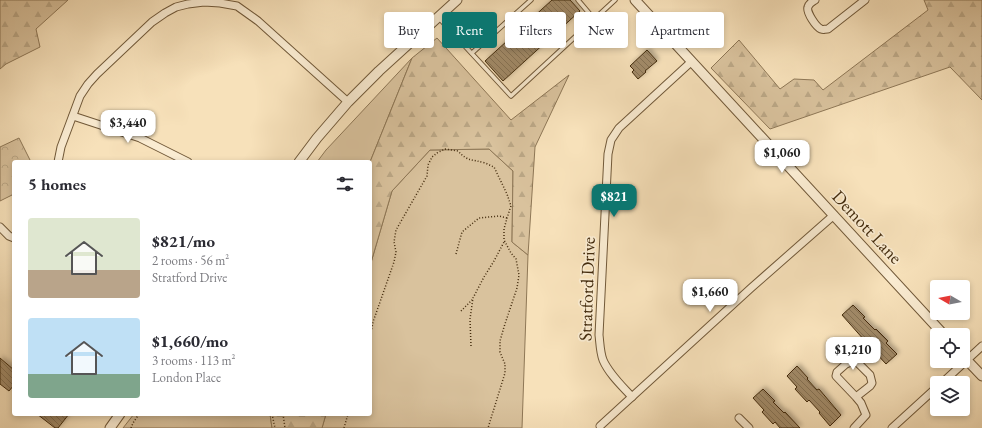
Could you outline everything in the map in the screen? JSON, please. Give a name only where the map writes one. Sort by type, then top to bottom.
[{"type":"street","name":"Demott Lane","points":[[635,0],[938,328]]},
{"type":"street","points":[[815,0],[808,6],[808,13],[818,27],[824,29],[828,28],[865,0]]},
{"type":"street","points":[[300,160],[348,102],[378,71],[439,18],[453,1]]},
{"type":"street","points":[[59,160],[72,116],[80,96],[88,84],[152,22],[176,7],[188,4],[204,2],[238,3],[348,102]]},
{"type":"street","name":"Stratford Drive","points":[[632,397],[609,370],[603,360],[599,335],[608,154],[611,140],[620,128],[691,62]]},
{"type":"street","points":[[72,116],[140,138],[184,160]]},
{"type":"street","points":[[600,426],[751,288],[834,215]]},
{"type":"street","points":[[0,227],[12,237]]},
{"type":"street","points":[[970,354],[982,346]]},
{"type":"street","points":[[854,428],[866,415],[861,403],[836,376],[837,372],[846,364],[853,361],[857,362],[870,375],[872,383],[856,397]]},
{"type":"street","points":[[970,363],[982,376]]},
{"type":"street","points":[[948,376],[956,368]]},
{"type":"street","points":[[892,428],[930,393]]},
{"type":"street","points":[[110,428],[119,416]]},
{"type":"street","points":[[739,418],[749,428]]},
{"type":"lane","points":[[472,53],[531,0]]},
{"type":"lane","points":[[578,0],[588,12]]},
{"type":"lane","points":[[602,12],[615,0]]},
{"type":"lane","points":[[439,18],[511,96],[574,38]]},
{"type":"path","points":[[372,327],[394,262],[396,252],[394,242],[396,230],[427,176],[428,165],[432,157],[445,149],[458,151],[463,157],[494,167],[511,206],[504,229],[504,242],[473,298],[461,311]]},
{"type":"path","points":[[456,254],[462,232],[479,218],[499,216],[507,218]]},
{"type":"path","points":[[488,428],[505,373],[505,364],[500,352],[500,341],[517,288],[519,275],[516,259],[504,242]]},
{"type":"path","points":[[471,346],[470,319],[473,298]]},
{"type":"path","points":[[131,428],[138,416]]},
{"type":"path","points":[[272,416],[275,428]]},
{"type":"path","points":[[283,416],[285,428]]},
{"type":"path","points":[[344,428],[347,416]]},
{"type":"green space","points":[[0,0],[68,0],[36,29],[40,47],[6,64],[0,69]]},
{"type":"green space","points":[[924,0],[982,0],[982,100],[950,67],[770,129],[711,68],[739,40],[780,89],[794,79],[814,80],[823,90],[928,10]]},
{"type":"green space","points":[[437,38],[442,44],[442,48],[446,48],[511,120],[569,75],[535,147],[528,255],[512,242],[513,171],[489,149],[430,150],[392,191],[372,259],[371,160],[412,58],[424,48],[434,48],[434,40]]},
{"type":"green space","points":[[412,58],[371,160],[318,160],[326,150]]},
{"type":"green space","points":[[19,138],[30,160],[12,160],[12,195],[0,201],[0,147]]},
{"type":"green space","points":[[489,149],[513,171],[512,242],[528,255],[522,428],[322,428],[325,416],[372,416],[372,259],[392,191],[430,150]]},
{"type":"green space","points":[[132,416],[270,416],[272,428],[123,428]]},
{"type":"green space","points":[[270,416],[325,416],[322,428],[272,428]]},
{"type":"building","points":[[552,0],[570,0],[580,11],[574,12],[574,16],[566,24],[566,12],[539,12]]},
{"type":"building","points":[[505,43],[505,48],[539,48],[503,81],[485,61]]},
{"type":"building","points":[[647,50],[657,61],[638,79],[632,72],[634,70],[630,66]]},
{"type":"building","points":[[853,305],[865,317],[863,318],[888,341],[886,343],[897,354],[886,364],[875,352],[876,351],[842,315]]},
{"type":"building","points":[[0,358],[12,368],[12,387],[9,391],[0,384]]},
{"type":"building","points":[[797,366],[808,378],[807,379],[817,390],[819,389],[841,415],[830,426],[809,400],[807,402],[795,389],[797,387],[787,376]]},
{"type":"building","points":[[763,389],[775,401],[773,402],[800,428],[780,428],[775,422],[773,424],[762,412],[764,410],[753,398]]},
{"type":"building","points":[[40,416],[67,416],[58,428],[55,428]]}]
